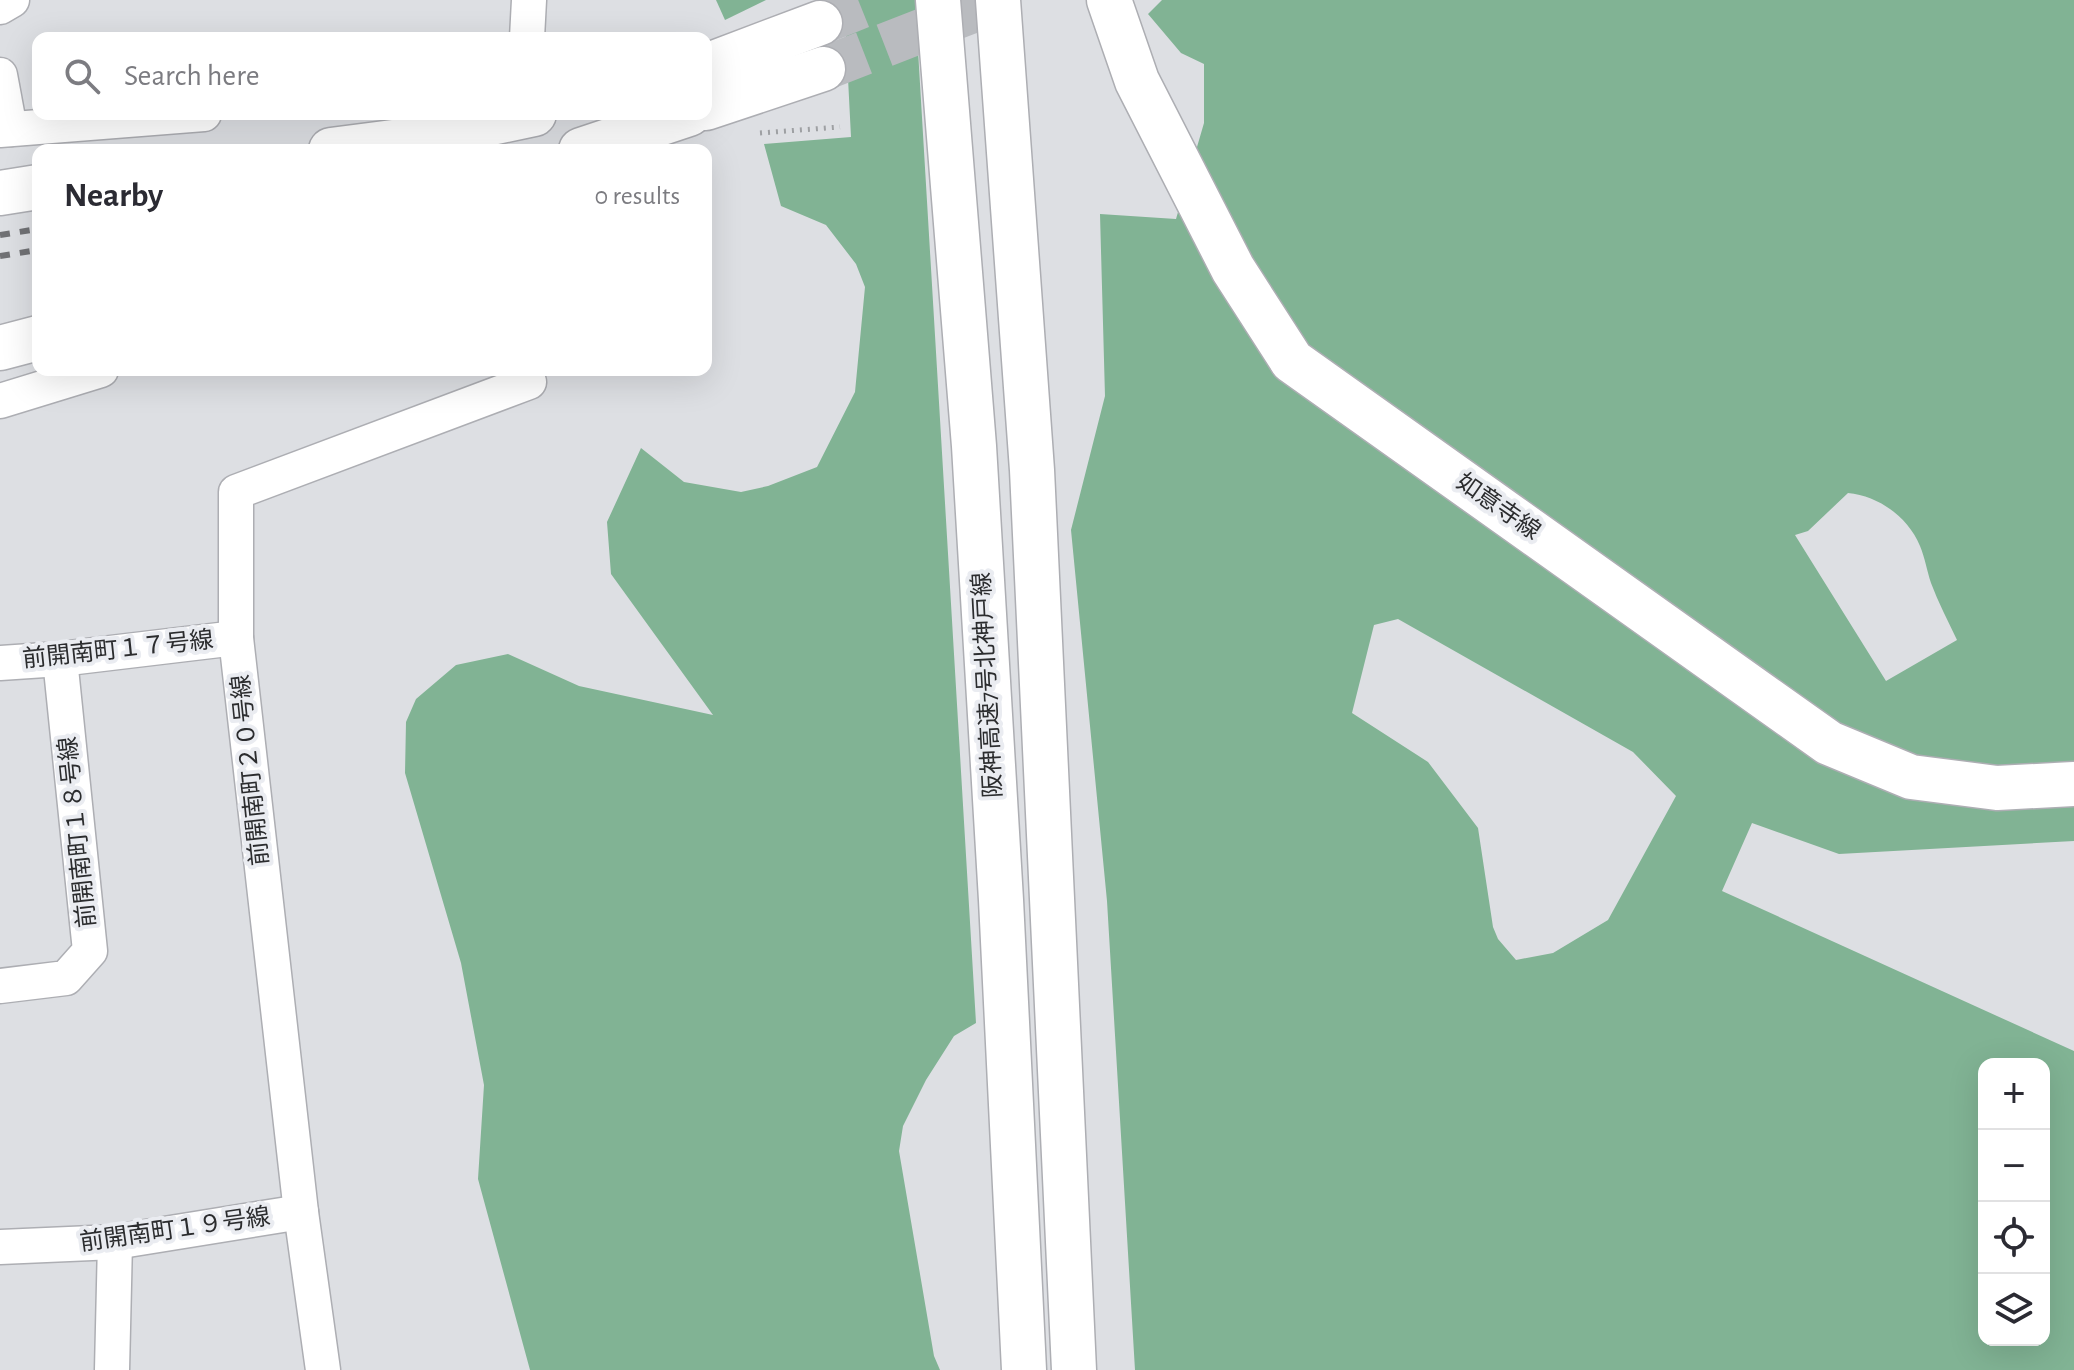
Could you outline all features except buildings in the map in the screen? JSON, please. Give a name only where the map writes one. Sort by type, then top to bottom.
[{"type":"main road","name":"阪神高速7号北神戸線","points":[[938,0],[974,446],[1001,900],[1024,1370]]},
{"type":"main road","points":[[998,0],[1032,470],[1074,1370]]},
{"type":"main road","name":"如意寺線","points":[[1109,0],[1137,81],[1233,269],[1292,361],[1829,743],[1911,777],[1997,788],[2074,784]]},
{"type":"main road","points":[[712,64],[820,23]]},
{"type":"main road","points":[[712,106],[823,69]]},
{"type":"main road","points":[[377,144],[506,120]]},
{"type":"main road","points":[[599,144],[671,120]]},
{"type":"main road","points":[[3,142],[32,162]]},
{"type":"main road","points":[[0,193],[32,188]]},
{"type":"main road","points":[[0,322],[32,315]]},
{"type":"main road","points":[[0,348],[32,340]]},
{"type":"street","points":[[0,7],[12,0]]},
{"type":"street","points":[[527,32],[529,0]]},
{"type":"street","points":[[0,75],[3,142],[161,120]]},
{"type":"street","points":[[0,401],[81,376]]},
{"type":"street","name":"前開南町２０号線","points":[[323,1370],[301,1212],[236,638],[236,492],[529,382],[527,376]]},
{"type":"street","name":"前開南町１７号線","points":[[0,663],[236,638]]},
{"type":"street","name":"前開南町１８号線","points":[[0,986],[66,978],[90,951],[60,659]]},
{"type":"street","name":"前開南町１９号線","points":[[0,1247],[115,1242],[301,1212]]},
{"type":"street","points":[[112,1370],[115,1242]]},
{"type":"path","points":[[748,134],[840,127]]},
{"type":"green space","points":[[716,0],[766,0],[725,20]]},
{"type":"green space","points":[[844,0],[915,0],[976,1023],[954,1036],[926,1080],[903,1126],[899,1151],[934,1356],[940,1370],[530,1370],[478,1179],[484,1085],[461,963],[405,773],[406,722],[416,699],[456,665],[508,654],[579,686],[713,715],[611,574],[607,522],[641,448],[684,482],[741,492],[768,486],[817,467],[855,392],[865,287],[856,264],[826,225],[781,206],[764,144],[851,137]]},
{"type":"green space","points":[[1162,0],[2074,0],[2074,841],[1839,854],[1752,823],[1722,891],[2074,1051],[2074,1370],[1135,1370],[1107,901],[1071,530],[1105,396],[1100,214],[1176,219],[1204,123],[1204,64],[1181,53],[1148,14]],"holes":[[[1848,493],[1860,495],[1891,510],[1915,536],[1934,590],[1957,640],[1886,681],[1795,535],[1808,531]],[[1398,619],[1633,752],[1676,796],[1608,920],[1553,953],[1516,960],[1498,939],[1493,927],[1478,828],[1428,762],[1352,713],[1374,625]]]},
{"type":"tunnel","points":[[820,23],[877,0]]},
{"type":"tunnel","points":[[823,69],[1001,0]]},
{"type":"railway","points":[[0,235],[32,230]]},
{"type":"railway","points":[[0,256],[32,251]]}]
